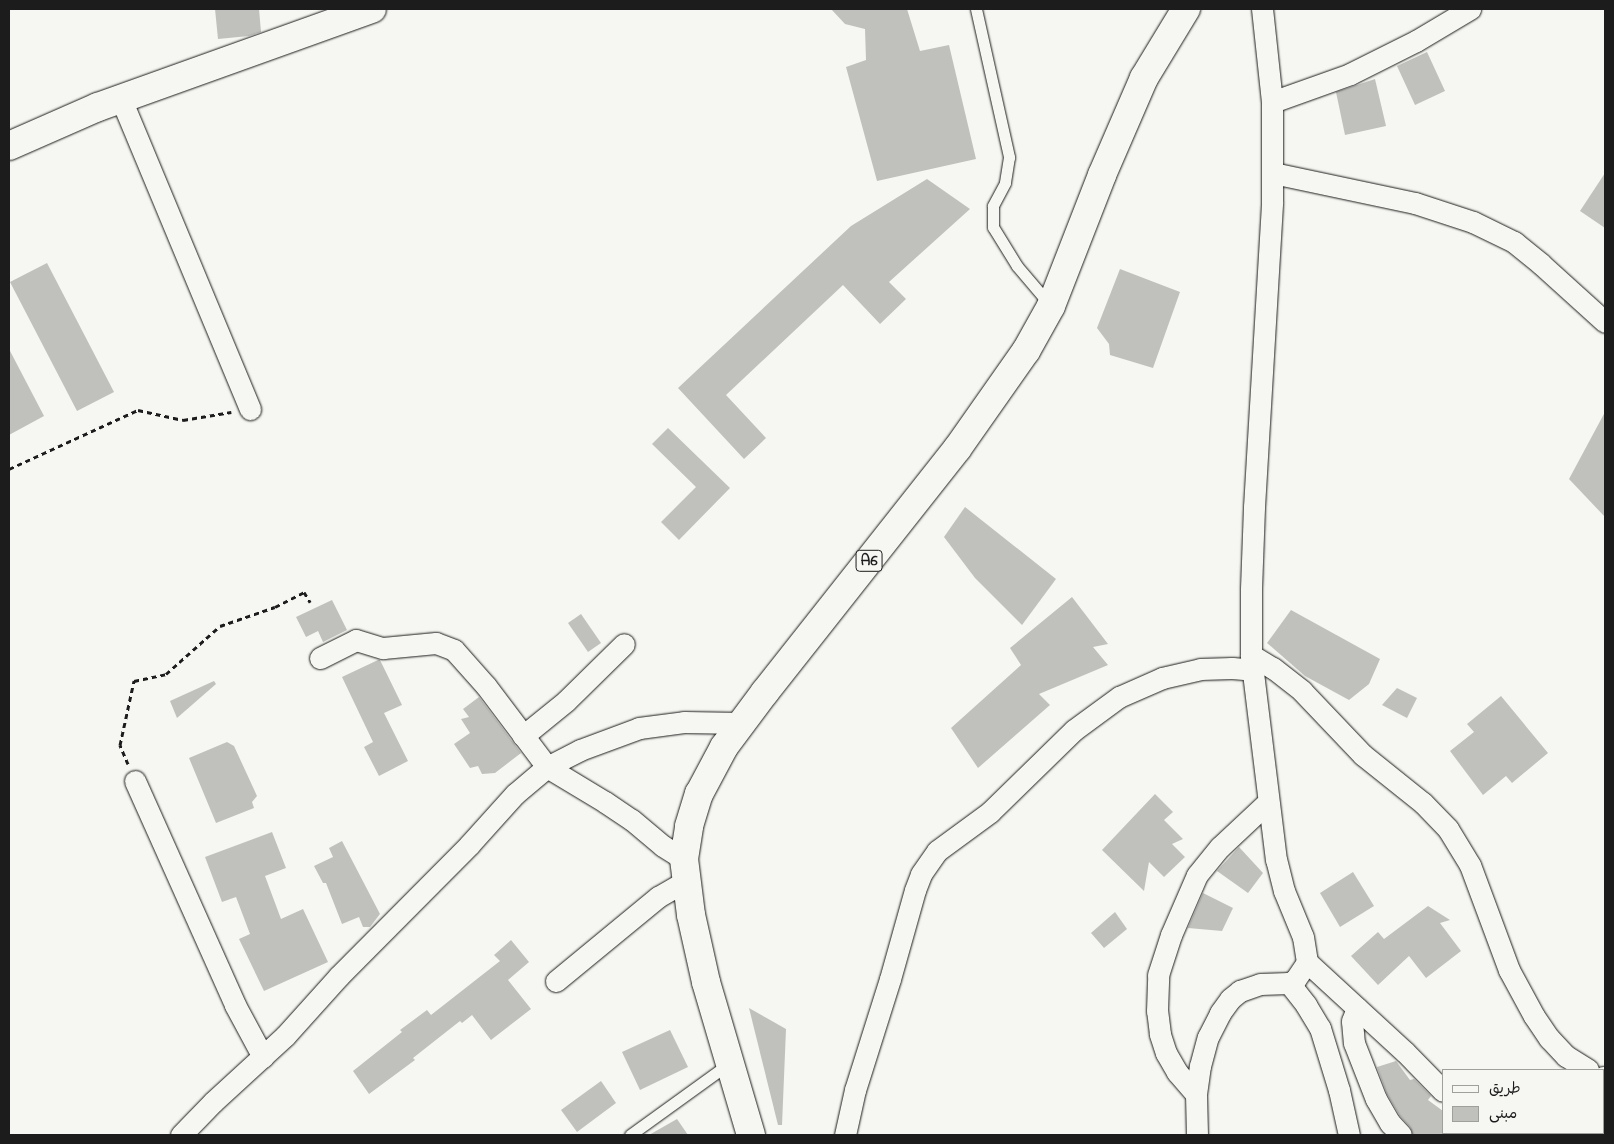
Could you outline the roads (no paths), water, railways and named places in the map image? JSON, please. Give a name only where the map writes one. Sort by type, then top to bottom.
[{"type":"main road","points":[[9,146],[121,99],[372,9]]},
{"type":"main road","name":"A6","points":[[751,1135],[696,941],[686,869],[689,826],[699,794],[724,748],[741,724],[996,397],[1026,351],[1051,306],[1125,120],[1144,78],[1186,9]]},
{"type":"street","points":[[1262,9],[1272,102],[1272,173],[1253,543],[1252,663],[1268,802],[1281,880],[1303,937],[1307,962],[1405,1052],[1442,1090]]},
{"type":"street","points":[[1272,102],[1350,74],[1416,41],[1470,9]]},
{"type":"street","points":[[121,99],[250,409]]},
{"type":"street","points":[[1272,173],[1415,203],[1473,222],[1514,242],[1605,322]]},
{"type":"street","points":[[320,658],[356,640],[382,648],[436,643],[454,650],[486,686],[547,767],[622,814],[663,846],[686,869],[646,906],[556,981]]},
{"type":"street","points":[[523,736],[566,701],[624,644]]},
{"type":"street","points":[[845,1135],[855,1090],[890,979],[915,890],[921,874],[937,851],[990,812],[1074,730],[1118,697],[1162,678],[1200,670],[1232,668],[1252,663],[1273,668],[1296,685],[1363,755],[1423,803],[1448,828],[1473,872],[1509,970],[1534,1016],[1549,1038],[1566,1056],[1586,1069]]},
{"type":"street","points":[[181,1135],[213,1102],[263,1057],[515,794],[547,767],[580,750],[639,728],[684,722],[741,724]]},
{"type":"street","points":[[135,781],[235,1005],[263,1057]]},
{"type":"street","points":[[1196,1094],[1177,1072],[1166,1053],[1160,1034],[1157,1011],[1158,975],[1171,935],[1197,875],[1220,847],[1268,802]]},
{"type":"street","points":[[1197,1135],[1196,1094],[1208,1037],[1220,1012],[1230,999],[1240,991],[1260,984],[1289,983],[1300,974],[1307,962]]},
{"type":"street","points":[[1289,983],[1306,1005],[1320,1028],[1339,1090],[1349,1135]]},
{"type":"street","points":[[1357,1008],[1352,1021],[1354,1043],[1376,1099],[1390,1123],[1401,1135]]},
{"type":"lane","points":[[976,9],[1009,157],[1005,183],[993,206],[994,227],[1016,266],[1051,306]]},
{"type":"lane","points":[[630,1135],[730,1063]]}]
